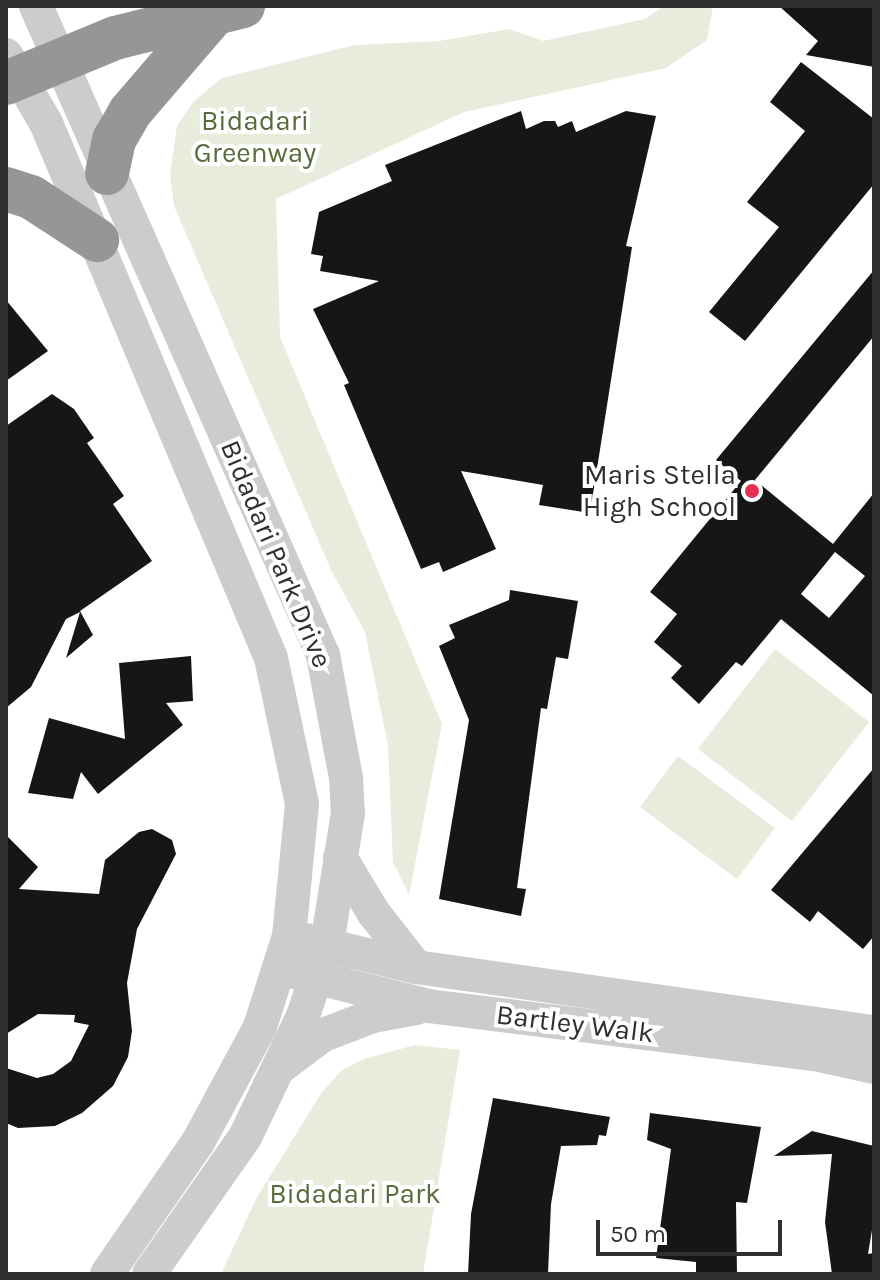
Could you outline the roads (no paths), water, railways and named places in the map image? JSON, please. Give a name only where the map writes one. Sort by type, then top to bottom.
[{"type":"highway","points":[[10,71],[115,38],[228,11]]},
{"type":"highway","points":[[107,173],[114,140],[130,112],[228,11]]},
{"type":"highway","points":[[6,189],[31,197],[97,240]]},
{"type":"street","name":"Bidadari Park Drive","points":[[36,6],[107,173],[323,655],[341,733],[348,813],[327,944],[318,978],[280,1067],[245,1137],[149,1274]]},
{"type":"street","name":"Bidadari Park Drive","points":[[10,71],[46,123],[271,658],[302,804],[289,936],[239,1073],[107,1274]]},
{"type":"street","points":[[302,804],[312,830],[326,839],[348,813]]},
{"type":"street","points":[[340,857],[373,912],[416,967]]},
{"type":"street","name":"Bartley Walk","points":[[289,936],[416,967],[874,1032]]},
{"type":"street","name":"Bartley Walk","points":[[279,969],[428,1006],[814,1054],[874,1067]]},
{"type":"street","points":[[280,1067],[323,1035],[373,1016],[428,1006]]},
{"type":"place","name":"Maris Stella High School","points":[[752,491]]},
{"type":"park label","name":"Bidadari Greenway","points":[[255,137]]},
{"type":"park label","name":"Bidadari Park","points":[[355,1194]]}]
